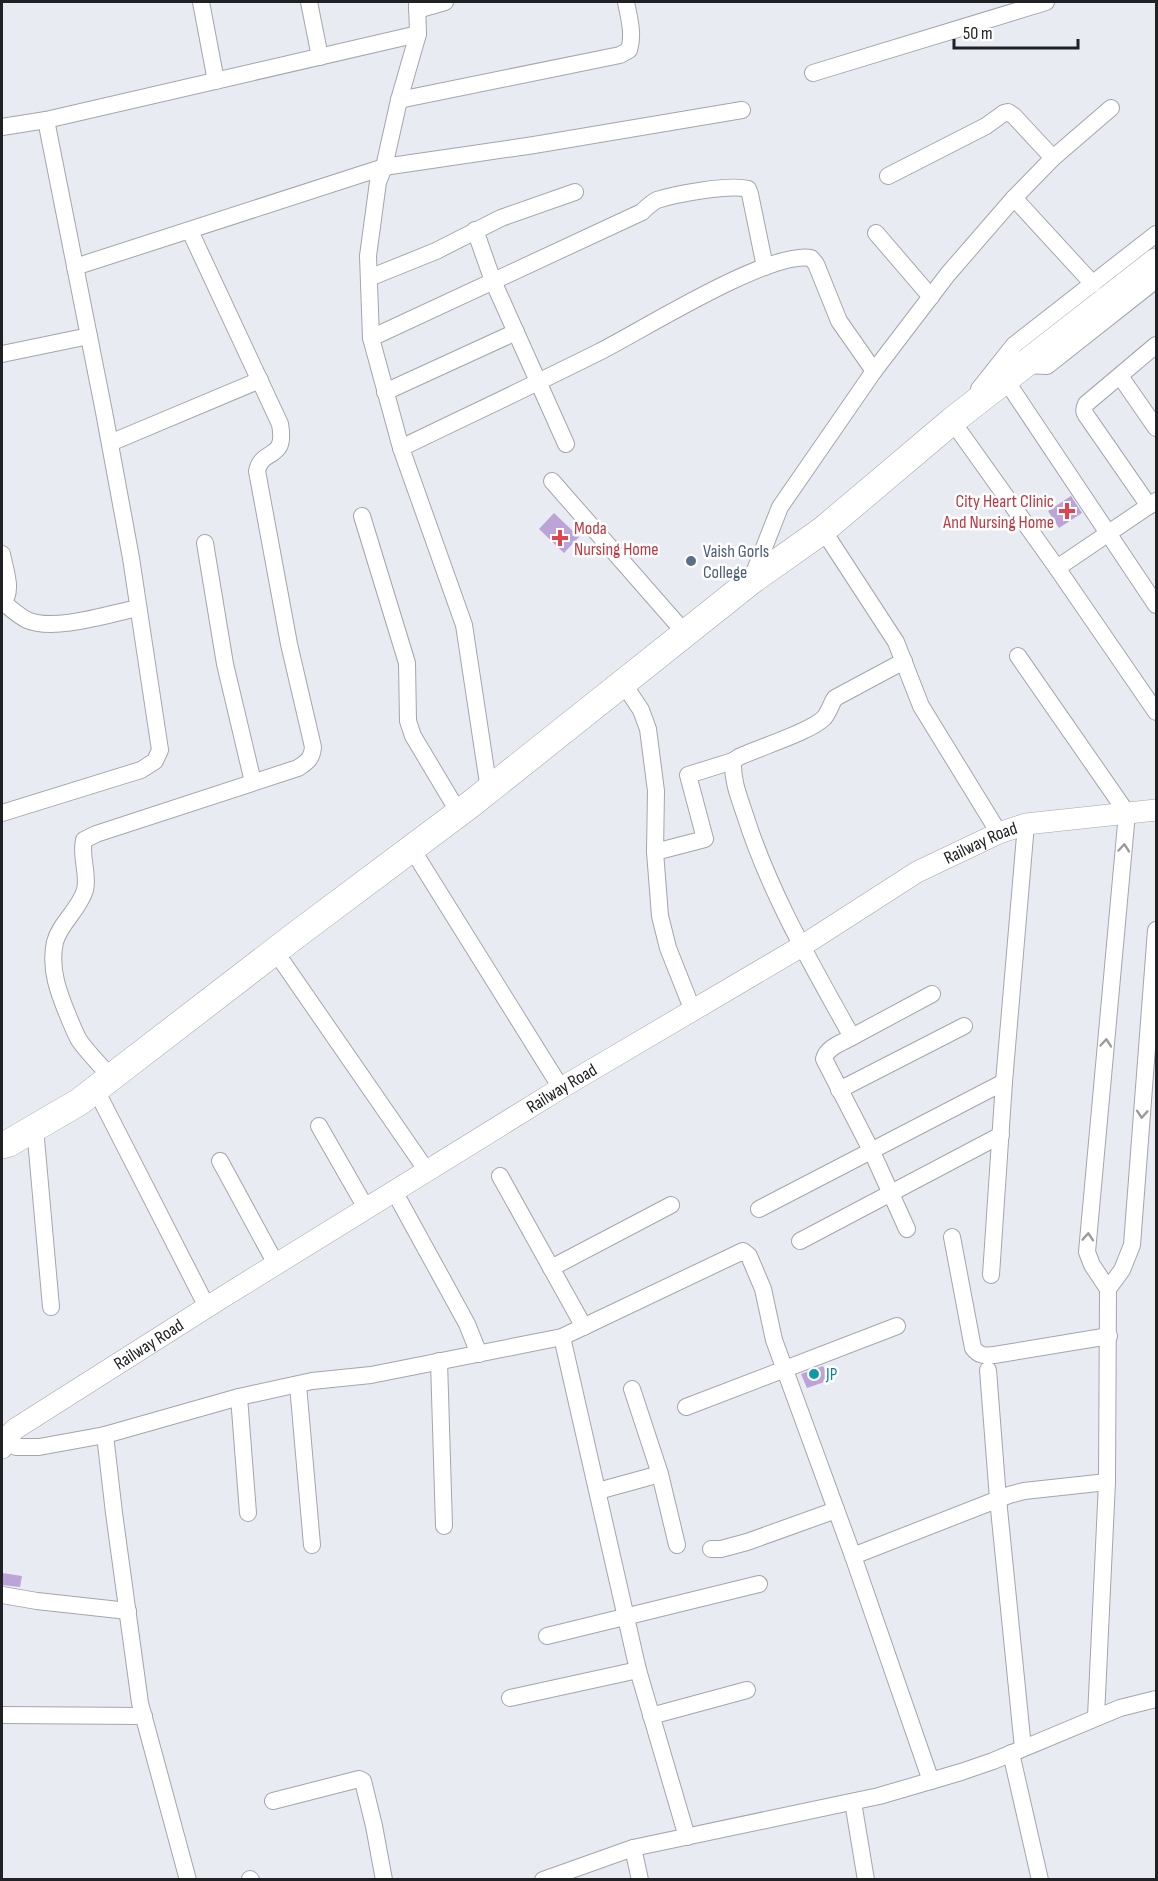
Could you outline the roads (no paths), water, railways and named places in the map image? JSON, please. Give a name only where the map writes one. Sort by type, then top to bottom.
[{"type":"highway","points":[[2,1145],[79,1102],[104,1084],[275,951],[412,849],[751,581],[823,530],[962,413],[1156,262]]},
{"type":"street","points":[[201,2],[216,81]]},
{"type":"street","points":[[309,2],[320,57]]},
{"type":"street","points":[[445,2],[417,6],[418,34],[399,100],[384,167],[378,182],[369,245],[371,338],[401,448],[464,625],[489,790]]},
{"type":"street","points":[[399,100],[620,55],[629,50],[631,44],[632,35],[626,2]]},
{"type":"street","points":[[813,73],[1046,2]]},
{"type":"street","points":[[2,127],[46,120],[418,34]]},
{"type":"street","points":[[751,581],[780,507],[874,371],[930,297],[1014,198],[1053,158],[1111,108]]},
{"type":"street","points":[[75,267],[384,167],[534,145],[742,110]]},
{"type":"street","points":[[888,176],[986,126],[1008,112],[1053,158]]},
{"type":"street","points":[[2,813],[141,770],[154,761],[160,750],[110,443],[46,120]]},
{"type":"street","points":[[371,338],[642,212],[655,201],[686,194],[731,188],[748,189],[765,267]]},
{"type":"street","points":[[369,278],[436,251],[475,230],[524,209],[575,192]]},
{"type":"street","points":[[1014,198],[1093,284]]},
{"type":"street","points":[[475,230],[493,281],[566,444]]},
{"type":"street","points":[[190,231],[280,424],[283,437],[280,446],[261,461],[257,471],[289,644],[313,747],[312,755],[308,762],[298,768],[96,834],[84,840],[82,846],[86,882],[84,893],[59,932],[55,943],[53,963],[60,997],[78,1039],[104,1084],[207,1307]]},
{"type":"street","points":[[876,233],[930,297]]},
{"type":"street","points":[[1156,234],[1014,345],[962,413],[1057,568],[1156,712]]},
{"type":"street","points":[[401,448],[600,352],[741,276],[793,259],[811,258],[816,264],[839,321],[874,371]]},
{"type":"street","points":[[1156,280],[1047,366],[1014,372],[1108,534],[1156,605]]},
{"type":"street","points":[[386,392],[516,332]]},
{"type":"street","points":[[2,354],[89,336]]},
{"type":"street","points":[[1057,568],[1153,503],[1084,412],[1086,404],[1156,345]]},
{"type":"street","points":[[1120,376],[1156,428]]},
{"type":"street","points":[[110,443],[260,380]]},
{"type":"street","points":[[552,481],[685,633]]},
{"type":"street","points":[[362,516],[407,663],[408,721],[413,736],[459,813]]},
{"type":"street","points":[[823,530],[896,642],[921,706],[999,832]]},
{"type":"street","points":[[205,543],[225,664],[253,782]]},
{"type":"street","points":[[2,554],[9,593],[3,604],[26,619],[42,625],[58,624],[138,608]]},
{"type":"street","points":[[1018,656],[1127,813],[1087,1252],[1092,1265],[1108,1289],[1109,1336],[1107,1482],[1096,1717]]},
{"type":"street","points":[[655,852],[705,839],[688,775],[733,761],[758,748],[815,725],[828,713],[831,703],[836,698],[904,661]]},
{"type":"street","points":[[624,683],[641,710],[648,729],[656,792],[655,852],[660,916],[668,948],[693,1011]]},
{"type":"street","points":[[733,761],[734,781],[770,885],[852,1037]]},
{"type":"street","name":"Railway Road","points":[[2,1442],[15,1429],[34,1416],[276,1264],[561,1088],[802,946],[917,872],[999,832],[1026,824],[1156,810]]},
{"type":"street","points":[[991,1275],[1004,1082],[1026,824]]},
{"type":"street","points":[[412,849],[561,1088]]},
{"type":"street","points":[[1108,1289],[1122,1270],[1132,1245],[1156,930]]},
{"type":"street","points":[[275,951],[427,1171]]},
{"type":"street","points":[[907,1229],[872,1152],[824,1059],[830,1050],[933,994]]},
{"type":"street","points":[[839,1090],[964,1026]]},
{"type":"street","points":[[759,1209],[1004,1082]]},
{"type":"street","points":[[319,1126],[366,1208]]},
{"type":"street","points":[[34,1128],[51,1307]]},
{"type":"street","points":[[800,1241],[1001,1135]]},
{"type":"street","points":[[220,1161],[276,1264]]},
{"type":"street","points":[[500,1176],[584,1327]]},
{"type":"street","points":[[394,1191],[467,1324],[479,1354]]},
{"type":"street","points":[[551,1268],[670,1205]]},
{"type":"street","points":[[952,1237],[973,1348],[978,1354],[994,1355],[1109,1336]]},
{"type":"street","points":[[2,1442],[16,1447],[39,1447],[105,1435],[239,1397],[298,1384],[371,1375],[562,1337],[742,1251],[749,1256],[764,1289],[771,1330],[931,1780]]},
{"type":"street","points":[[686,1407],[897,1326]]},
{"type":"street","points":[[562,1337],[625,1618],[687,1837]]},
{"type":"street","points":[[440,1361],[444,1526]]},
{"type":"street","points":[[988,1371],[1017,1751],[1040,1880]]},
{"type":"street","points":[[298,1384],[312,1545]]},
{"type":"street","points":[[632,1389],[660,1474],[677,1545]]},
{"type":"street","points":[[239,1397],[248,1513]]},
{"type":"street","points":[[105,1435],[140,1703],[188,1880]]},
{"type":"street","points":[[598,1491],[660,1474]]},
{"type":"street","points":[[853,1556],[1024,1491],[1107,1482]]},
{"type":"street","points":[[711,1549],[721,1549],[747,1542],[836,1510]]},
{"type":"street","points":[[547,1636],[759,1584]]},
{"type":"street","points":[[2,1595],[128,1611]]},
{"type":"street","points":[[510,1698],[638,1670]]},
{"type":"street","points":[[651,1716],[747,1690]]},
{"type":"street","points":[[543,1880],[633,1848],[879,1796],[972,1769],[1096,1717],[1156,1699]]},
{"type":"street","points":[[2,1715],[144,1716]]},
{"type":"street","points":[[273,1801],[359,1779],[363,1780],[384,1880]]},
{"type":"street","points":[[853,1802],[866,1880]]},
{"type":"street","points":[[633,1848],[640,1880]]},
{"type":"place","name":"City Heart Clinic And Nursing Home","points":[[1067,511]]},
{"type":"place","name":"Moda Nursing Home","points":[[560,538]]},
{"type":"place","name":"Vaish Gorls College","points":[[691,561]]},
{"type":"place","name":"JP","points":[[814,1374]]}]
